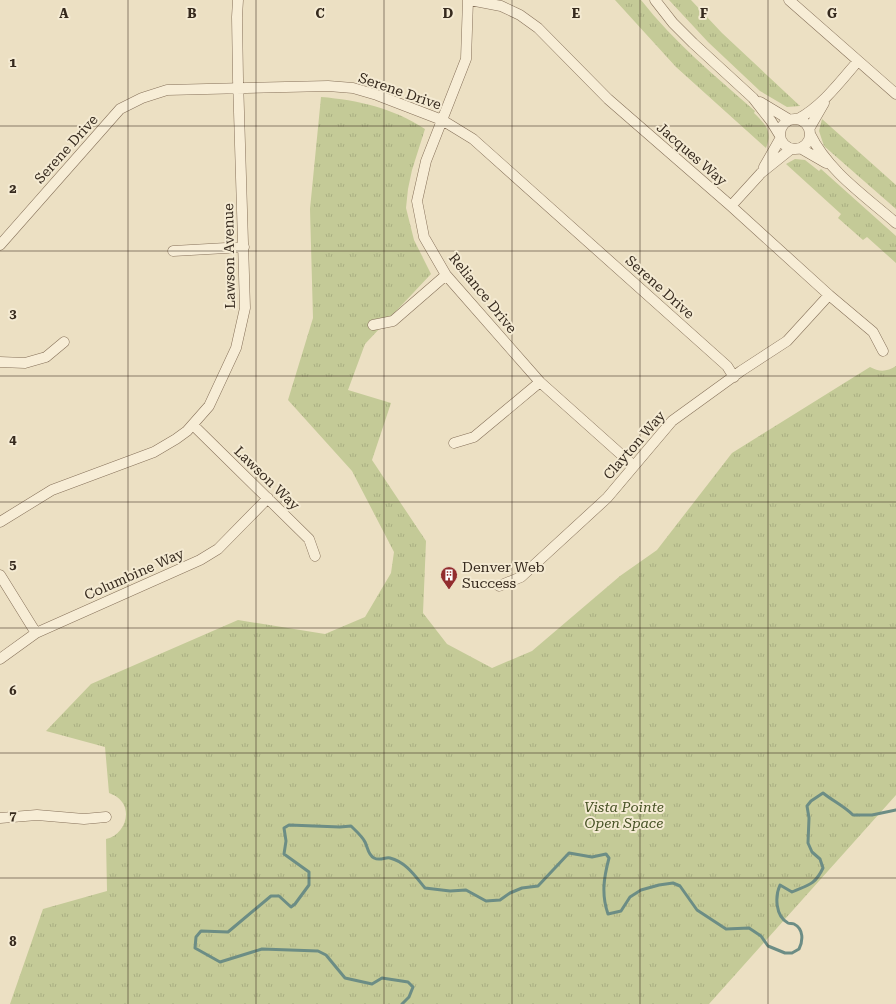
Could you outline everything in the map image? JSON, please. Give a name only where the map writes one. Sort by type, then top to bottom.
[{"type":"street","name":"Lawson Avenue","points":[[0,522],[52,490],[154,452],[176,439],[193,425],[209,406],[236,348],[245,308],[238,88],[238,0]]},
{"type":"street","name":"Reliance Drive","points":[[469,0],[466,59],[426,161],[417,201],[424,237],[446,275],[540,382],[634,466]]},
{"type":"street","name":"Jacques Way","points":[[469,0],[501,6],[520,15],[538,28],[608,99],[732,206],[829,295],[873,332],[883,351]]},
{"type":"street","points":[[655,0],[673,23],[753,98],[786,146],[796,149],[831,166]]},
{"type":"street","points":[[789,0],[896,94]]},
{"type":"street","points":[[732,206],[761,173],[780,137],[782,125],[805,115],[829,94],[858,61]]},
{"type":"street","name":"Serene Drive","points":[[0,245],[120,110],[142,98],[167,90],[328,86],[353,88],[377,95],[442,120],[473,139],[727,366],[734,376]]},
{"type":"street","points":[[761,173],[796,149],[808,143],[810,131],[829,94]]},
{"type":"street","points":[[753,98],[806,124],[815,144],[831,166],[896,223]]},
{"type":"street","points":[[173,251],[244,247]]},
{"type":"street","points":[[373,325],[393,321],[446,275]]},
{"type":"street","name":"Clayton Way","points":[[499,586],[521,577],[607,498],[672,421],[734,376],[787,341],[829,295]]},
{"type":"street","points":[[0,362],[25,363],[46,357],[64,342]]},
{"type":"street","points":[[454,443],[474,437],[540,382]]},
{"type":"street","name":"Lawson Way","points":[[193,425],[309,539],[315,556]]},
{"type":"street","name":"Columbine Way","points":[[0,659],[36,632],[200,560],[218,549],[268,498]]},
{"type":"street","points":[[0,575],[36,632]]},
{"type":"street","points":[[0,818],[37,815],[84,819],[106,817]]},
{"type":"green space","points":[[615,0],[641,0],[681,45],[755,111],[754,113],[767,128],[769,137],[766,148],[676,67]]},
{"type":"green space","points":[[669,0],[691,0],[722,33],[800,106],[787,107],[760,91],[708,42]]},
{"type":"green space","name":"Vista Pointe Open Space","points":[[321,97],[348,100],[388,110],[425,129],[412,170],[406,208],[414,240],[431,274],[365,344],[348,390],[391,403],[372,460],[426,541],[423,613],[447,644],[492,668],[532,651],[620,576],[657,550],[732,453],[870,367],[883,371],[896,366],[896,795],[709,1004],[10,1004],[43,909],[107,891],[106,839],[113,837],[118,832],[125,821],[126,815],[122,802],[116,796],[109,793],[105,747],[46,731],[91,684],[238,620],[325,634],[365,617],[391,573],[394,552],[352,471],[288,400],[313,318],[310,209]]},
{"type":"green space","points":[[822,119],[896,185],[896,209],[824,146],[819,131]]},
{"type":"green space","points":[[795,159],[805,160],[819,171],[821,169],[896,236],[896,263],[867,237],[863,240],[838,218],[841,214],[786,164]]},
{"type":"waterway","points":[[402,1004],[409,997],[413,987],[408,982],[382,978],[372,984],[345,978],[326,955],[318,951],[262,949],[220,962],[195,948],[196,937],[201,931],[228,932],[271,896],[279,896],[291,907],[295,904],[309,885],[309,872],[284,854],[286,841],[284,828],[289,825],[351,826],[364,840],[372,857],[378,859],[390,858],[396,860],[410,870],[425,888],[450,891],[466,890],[486,901],[500,900],[510,893],[522,888],[538,886],[569,853],[592,857],[606,854],[609,858],[605,879],[604,899],[608,914],[621,911],[630,897],[641,890],[673,883],[680,886],[697,910],[726,929],[749,928],[761,936],[768,946],[785,953],[792,953],[799,949],[802,935],[800,929],[784,920],[778,911],[778,890],[780,885],[792,892],[807,886],[817,878],[823,868],[820,859],[812,852],[808,843],[809,818],[807,806],[811,801],[823,793],[853,815],[872,815],[896,810]]},
{"type":"place","name":"Denver Web Success","points":[[449,590]]}]
